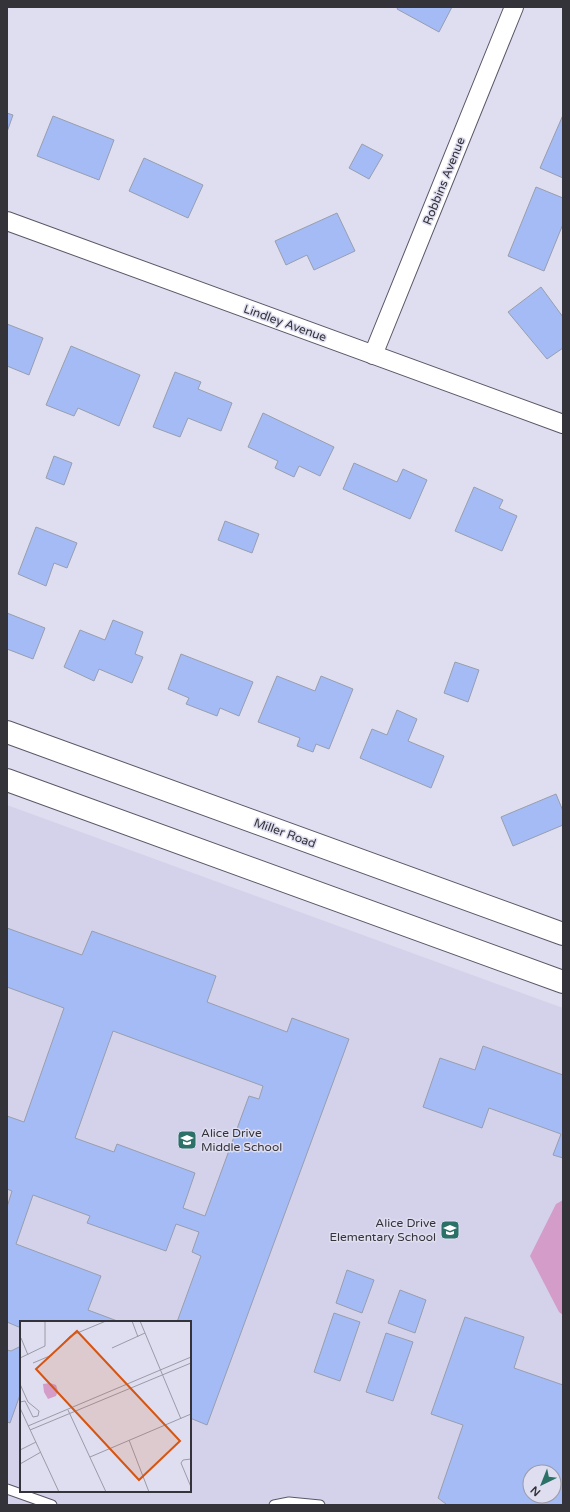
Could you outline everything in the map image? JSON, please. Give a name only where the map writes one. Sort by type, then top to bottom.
[{"type":"street","name":"Robbins Avenue","points":[[373,355],[514,7]]},
{"type":"street","name":"Lindley Avenue","points":[[7,222],[563,424]]},
{"type":"street","name":"Miller Road","points":[[7,732],[563,934]]},
{"type":"street","points":[[7,780],[563,982]]},
{"type":"lane","points":[[7,1488],[52,1505]]},
{"type":"lane","points":[[274,1505],[290,1502],[320,1505]]},
{"type":"shaded area","name":"Alice Drive Middle School","points":[[7,805],[563,1008],[563,1505],[7,1505]]},
{"type":"shaded area","points":[[563,1200],[563,1315],[559,1312],[530,1256],[556,1204]]},
{"type":"building","points":[[398,7],[452,7],[439,32],[397,9]]},
{"type":"building","points":[[7,113],[13,115],[7,132]]},
{"type":"building","points":[[563,115],[563,178],[540,168]]},
{"type":"building","points":[[53,116],[114,140],[99,180],[37,156]]},
{"type":"building","points":[[362,144],[383,155],[369,179],[349,168]]},
{"type":"building","points":[[144,158],[203,185],[188,218],[129,191]]},
{"type":"building","points":[[536,187],[563,198],[563,224],[544,271],[508,256]]},
{"type":"building","points":[[337,213],[355,251],[314,270],[307,255],[286,265],[275,241]]},
{"type":"building","points":[[541,287],[563,317],[563,348],[547,359],[508,312]]},
{"type":"building","points":[[7,324],[43,338],[29,375],[7,366]]},
{"type":"building","points":[[71,346],[140,375],[119,426],[78,408],[74,416],[46,405]]},
{"type":"building","points":[[175,372],[201,382],[198,389],[232,403],[221,431],[188,418],[180,437],[153,427]]},
{"type":"building","points":[[263,413],[334,447],[320,476],[299,466],[294,477],[275,468],[278,461],[248,447]]},
{"type":"building","points":[[54,456],[72,463],[64,485],[46,478]]},
{"type":"building","points":[[354,463],[397,482],[403,469],[427,480],[410,519],[343,489]]},
{"type":"building","points":[[474,487],[503,500],[499,508],[517,516],[502,551],[455,531]]},
{"type":"building","points":[[225,521],[259,534],[252,553],[218,540]]},
{"type":"building","points":[[36,527],[77,543],[67,568],[54,563],[46,586],[18,574]]},
{"type":"building","points":[[7,613],[45,628],[33,659],[7,649]]},
{"type":"building","points":[[113,620],[143,632],[135,654],[143,657],[132,683],[99,669],[94,681],[64,667],[80,630],[105,640]]},
{"type":"building","points":[[181,654],[253,682],[239,716],[220,708],[217,716],[186,704],[189,698],[168,689]]},
{"type":"building","points":[[455,662],[479,670],[468,702],[444,693]]},
{"type":"building","points":[[277,676],[315,691],[321,676],[353,689],[329,749],[316,744],[313,752],[297,746],[300,738],[258,722]]},
{"type":"building","points":[[397,710],[417,719],[408,741],[444,756],[431,788],[360,758],[372,729],[387,735]]},
{"type":"building","points":[[556,794],[563,811],[563,825],[513,846],[501,817]]},
{"type":"building","name":"Alice Drive Middle School","points":[[7,928],[82,955],[92,931],[216,976],[207,1002],[287,1032],[292,1018],[349,1039],[207,1425],[191,1418],[191,1321],[177,1321],[201,1256],[192,1252],[199,1232],[176,1224],[166,1251],[87,1223],[90,1216],[33,1195],[16,1244],[101,1276],[88,1310],[117,1321],[20,1321],[20,1328],[7,1322],[7,1207],[12,1191],[7,1189],[7,1116],[24,1122],[64,1008],[7,987]],"holes":[[[113,1031],[263,1086],[259,1099],[249,1096],[205,1216],[183,1208],[195,1173],[117,1144],[114,1152],[75,1138]]]},
{"type":"building","points":[[483,1046],[563,1075],[563,1158],[553,1155],[561,1134],[489,1108],[482,1128],[423,1107],[440,1058],[475,1070]]},
{"type":"building","points":[[347,1270],[374,1280],[362,1313],[336,1303]]},
{"type":"building","points":[[400,1290],[426,1300],[415,1333],[388,1323]]},
{"type":"building","points":[[334,1313],[360,1322],[340,1381],[314,1372]]},
{"type":"building","points":[[465,1317],[524,1337],[514,1368],[563,1385],[563,1505],[446,1505],[438,1498],[463,1425],[431,1414]]},
{"type":"building","points":[[386,1333],[413,1342],[393,1401],[366,1392]]},
{"type":"building","points":[[20,1346],[20,1395],[10,1423],[7,1422],[7,1350],[11,1351]]},
{"type":"place","name":"Alice Drive Middle School","points":[[187,1140]]},
{"type":"place","name":"Alice Drive Elementary School","points":[[450,1230]]}]
